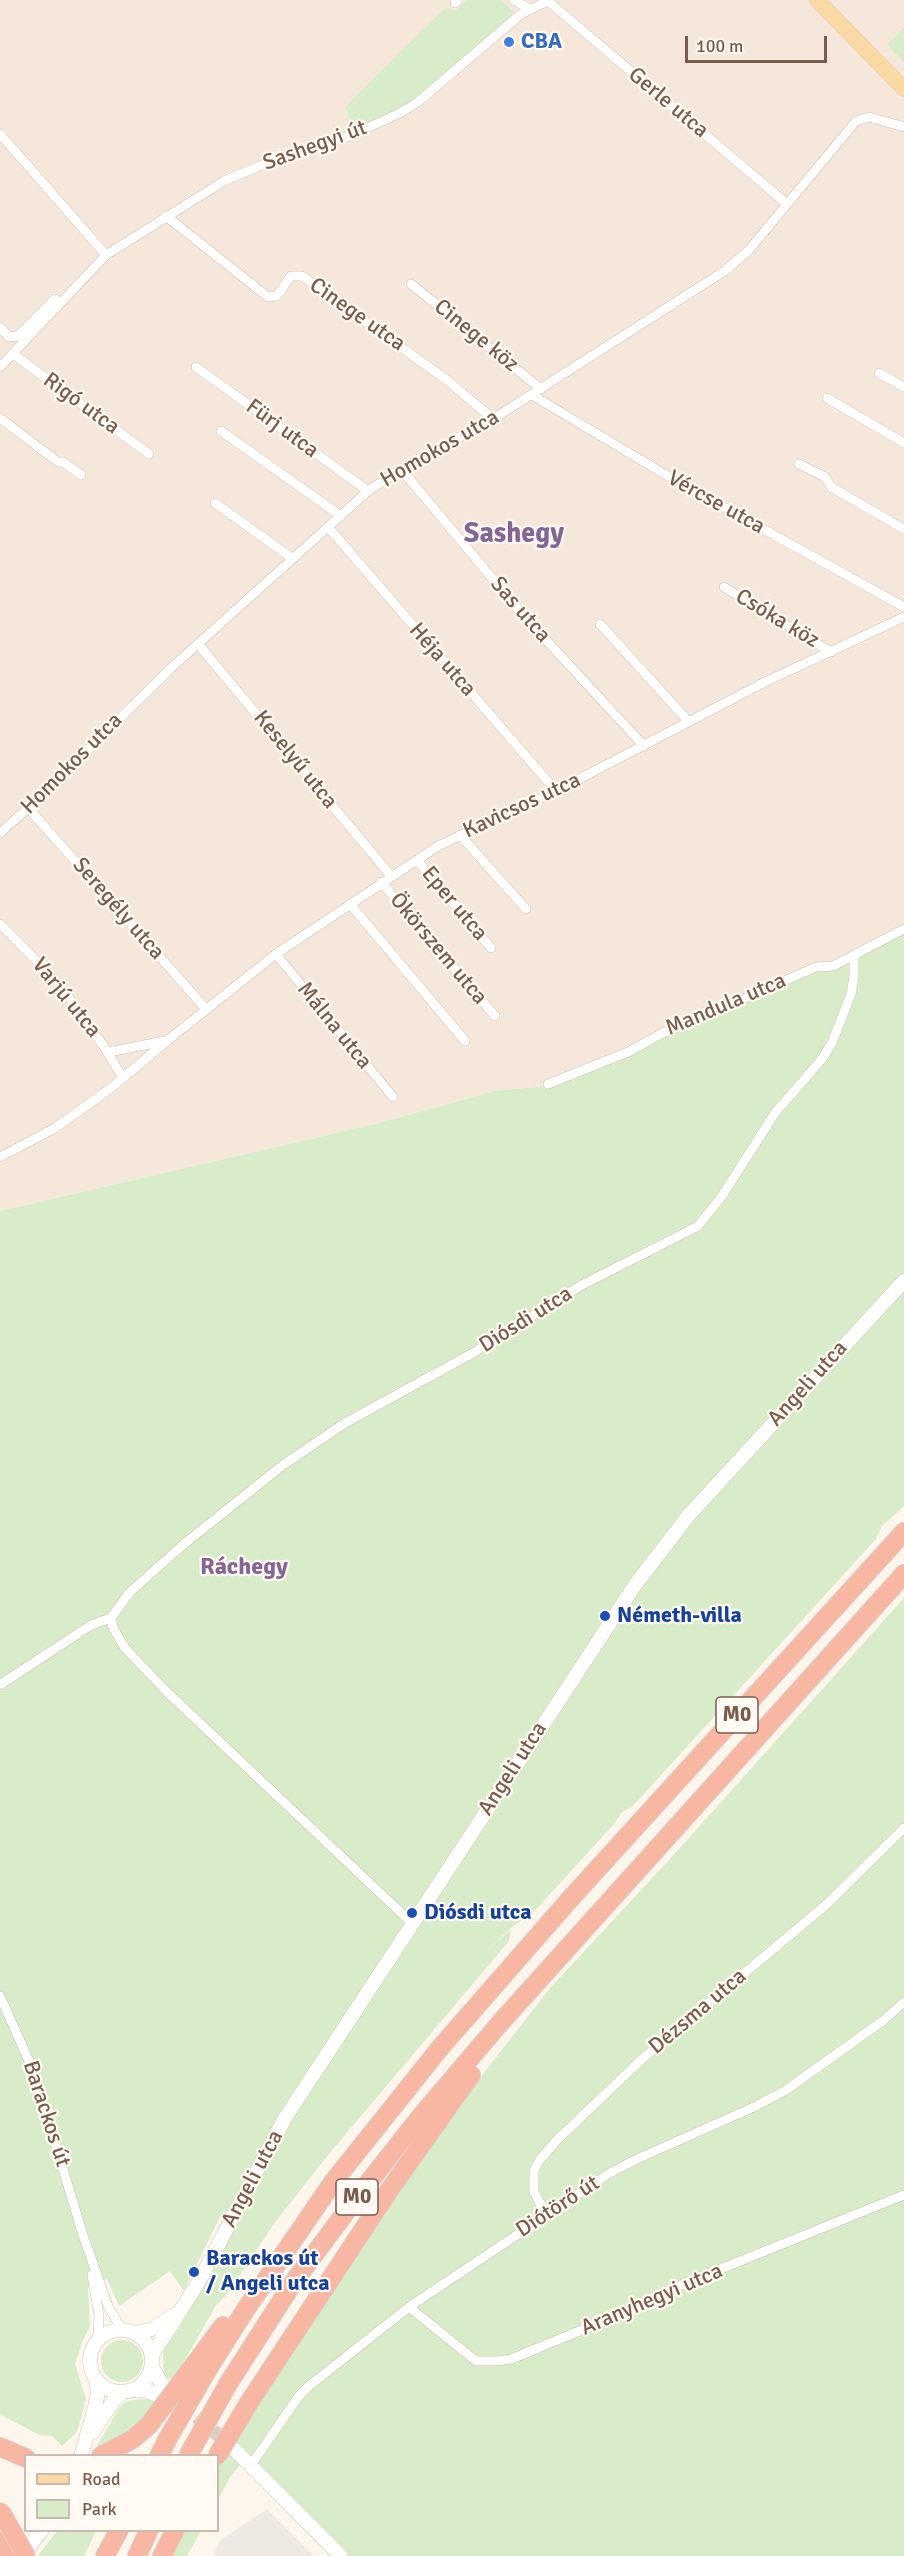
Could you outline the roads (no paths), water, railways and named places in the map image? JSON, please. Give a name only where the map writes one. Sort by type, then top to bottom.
[{"type":"highway","name":"M0","points":[[163,2448],[203,2365],[246,2309],[333,2182],[440,2048],[571,1898],[904,1532]]},
{"type":"highway","name":"M0","points":[[189,2454],[228,2384],[293,2283],[421,2116],[501,2022],[904,1574]]},
{"type":"highway","points":[[226,2452],[250,2401],[384,2198],[491,2047],[501,2022]]},
{"type":"highway","points":[[109,2452],[133,2439],[149,2425],[203,2365]]},
{"type":"highway","points":[[0,2447],[24,2457]]},
{"type":"highway","points":[[1,2510],[24,2556]]},
{"type":"highway","points":[[105,2556],[118,2532]]},
{"type":"highway","points":[[137,2556],[148,2532]]},
{"type":"highway","points":[[0,2541],[8,2556]]},
{"type":"main road","points":[[817,0],[904,89]]},
{"type":"street","points":[[514,0],[530,9]]},
{"type":"street","name":"Sashegyi út","points":[[0,367],[75,285],[106,255],[224,181],[257,167],[352,135],[400,113],[418,102],[530,9],[549,1]]},
{"type":"street","name":"Gerle utca","points":[[549,1],[787,204]]},
{"type":"street","name":"Homokos utca","points":[[0,833],[29,809],[123,714],[198,644],[368,491],[532,395],[726,270],[749,250],[856,121],[869,117],[904,127]]},
{"type":"street","points":[[0,134],[106,255]]},
{"type":"street","name":"Cinege utca","points":[[166,216],[268,297],[277,296],[291,276],[302,276],[448,381],[493,419]]},
{"type":"street","name":"Cinege köz","points":[[411,284],[541,389]]},
{"type":"street","name":"Sashegyi út","points":[[0,327],[12,338],[18,336],[65,290],[75,285]]},
{"type":"street","name":"Rigó utca","points":[[13,354],[150,454]]},
{"type":"street","name":"Fürj utca","points":[[196,367],[368,491]]},
{"type":"street","points":[[879,373],[904,387]]},
{"type":"street","name":"Vércse utca","points":[[532,395],[671,478],[904,607]]},
{"type":"street","points":[[827,398],[904,443]]},
{"type":"street","points":[[0,418],[58,462],[63,462],[81,475]]},
{"type":"street","points":[[221,431],[341,516]]},
{"type":"street","points":[[798,464],[825,477],[831,487],[904,529]]},
{"type":"street","name":"Sas utca","points":[[401,470],[522,614],[644,747]]},
{"type":"street","points":[[215,503],[292,558]]},
{"type":"street","name":"Héja utca","points":[[328,528],[556,791]]},
{"type":"street","name":"Csóka köz","points":[[724,587],[831,652]]},
{"type":"street","name":"Kavicsos utca","points":[[0,1157],[55,1128],[123,1078],[276,954],[417,860],[460,835],[644,747],[765,682],[904,617]]},
{"type":"street","points":[[600,624],[689,722]]},
{"type":"street","name":"Keselyű utca","points":[[198,644],[391,876]]},
{"type":"street","name":"Seregély utca","points":[[29,809],[206,1010]]},
{"type":"street","points":[[460,835],[526,909]]},
{"type":"street","name":"Eper utca","points":[[417,860],[491,948]]},
{"type":"street","name":"Ökörszem utca","points":[[381,882],[495,1016]]},
{"type":"street","points":[[350,904],[465,1041]]},
{"type":"street","name":"Varjú utca","points":[[0,924],[50,973],[108,1052],[123,1078]]},
{"type":"street","name":"Mandula utca","points":[[548,1084],[628,1052],[694,1016],[736,1002],[816,968],[828,968],[904,929]]},
{"type":"street","name":"Málna utca","points":[[276,954],[393,1097]]},
{"type":"street","name":"Diósdi utca","points":[[111,1618],[130,1592],[184,1544],[284,1465],[345,1423],[483,1347],[580,1286],[698,1226],[722,1196],[775,1113],[822,1059],[832,1043],[851,994],[854,956]]},
{"type":"street","name":"Kavicsos utca","points":[[108,1052],[168,1040]]},
{"type":"street","points":[[135,1046],[144,1060]]},
{"type":"street","name":"Angeli utca","points":[[152,2361],[186,2303],[285,2118],[583,1661],[661,1548],[812,1379],[904,1281]]},
{"type":"street","points":[[0,1684],[91,1625],[111,1618],[113,1628],[124,1648],[166,1692],[413,1924]]},
{"type":"street","name":"Dézsma utca","points":[[546,2214],[534,2192],[534,2171],[538,2162],[557,2140],[641,2061],[827,1904],[904,1828]]},
{"type":"street","name":"Barackos út","points":[[0,1996],[33,2070],[83,2235],[108,2306],[122,2330]]},
{"type":"street","name":"Diótörő út","points":[[251,2465],[299,2396],[309,2386],[409,2307],[546,2214],[637,2159],[786,2090],[884,2020],[904,2002]]},
{"type":"street","name":"Aranyhegyi utca","points":[[409,2307],[476,2361],[511,2359],[598,2323],[671,2289],[904,2195]]},
{"type":"street","name":"Barackos út","points":[[83,2235],[99,2315],[98,2339]]},
{"type":"street","name":"Angeli utca","points":[[136,2333],[166,2322],[186,2303]]},
{"type":"street","points":[[83,2450],[98,2392],[90,2359],[98,2339],[109,2332],[122,2330],[136,2333],[150,2347],[152,2361],[168,2396],[146,2390],[106,2389],[96,2380]]},
{"type":"street","points":[[83,2450],[114,2400],[144,2382],[152,2361]]},
{"type":"street","points":[[226,2452],[251,2465],[341,2556]]},
{"type":"street","points":[[24,2556],[41,2532]]},
{"type":"tunnel","points":[[181,2403],[232,2447]]},
{"type":"place","name":"CBA","points":[[509,42]]},
{"type":"place","name":"Németh-villa","points":[[605,1616]]},
{"type":"place","name":"Diósdi utca","points":[[412,1913]]},
{"type":"place","name":"Barackos út / Angeli utca","points":[[194,2272]]},
{"type":"district","name":"Sashegy","points":[[514,535]]},
{"type":"district","name":"Ráchegy","points":[[244,1568]]}]
